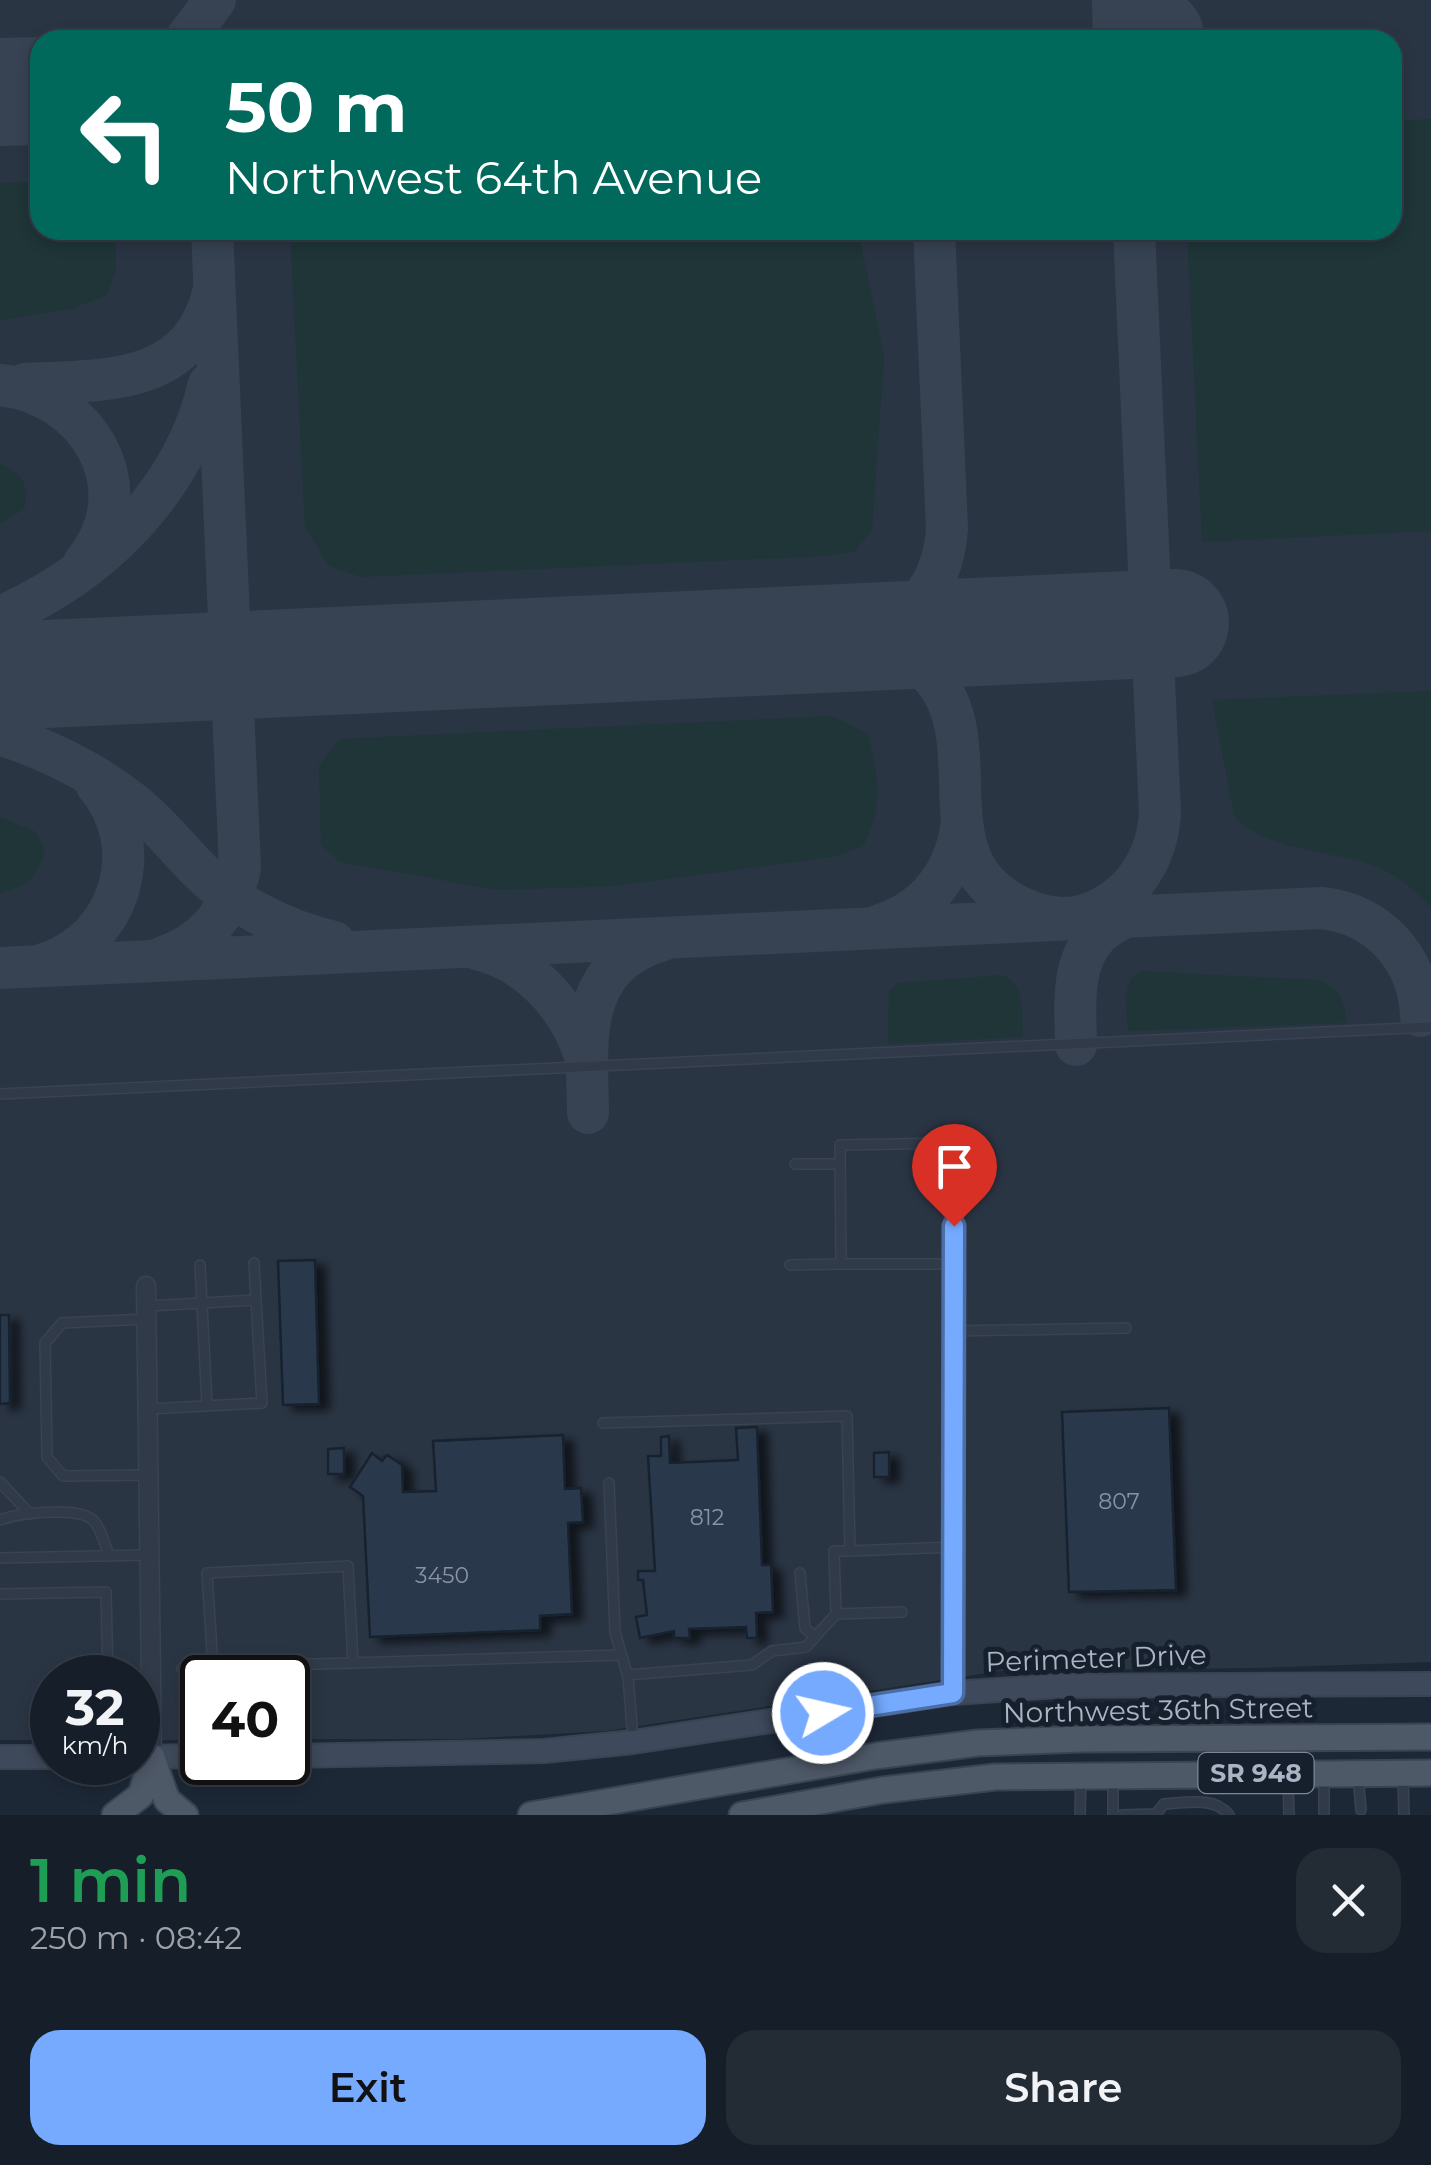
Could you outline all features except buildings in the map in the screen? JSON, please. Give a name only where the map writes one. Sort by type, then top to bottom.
[{"type":"main road","name":"Northwest 36th Street","points":[[532,1815],[933,1748],[1080,1739],[1431,1737]]},
{"type":"main road","points":[[1080,1739],[1080,1774]]},
{"type":"main road","name":"SR 948","points":[[742,1815],[843,1806],[964,1780],[1080,1774],[1431,1773]]},
{"type":"main road","points":[[114,1815],[141,1795],[142,1785]]},
{"type":"main road","points":[[159,1785],[167,1800],[185,1815]]},
{"type":"street","points":[[953,1693],[954,1188]]},
{"type":"street","points":[[146,1286],[151,1555],[148,1655]]},
{"type":"street","name":"Perimeter Drive","points":[[310,1756],[544,1751],[633,1742],[953,1693],[1058,1686],[1431,1684]]},
{"type":"street","points":[[0,1758],[30,1757]]},
{"type":"lane","points":[[0,1094],[1431,1028]]},
{"type":"lane","points":[[841,1264],[840,1145],[952,1143],[954,1188]]},
{"type":"lane","points":[[795,1164],[840,1164]]},
{"type":"lane","points":[[148,1409],[262,1404],[254,1263]]},
{"type":"lane","points":[[790,1264],[954,1264]]},
{"type":"lane","points":[[200,1265],[206,1406]]},
{"type":"lane","points":[[149,1475],[63,1476],[47,1457],[45,1343],[62,1322],[202,1303],[256,1300]]},
{"type":"lane","points":[[953,1331],[1126,1328]]},
{"type":"lane","points":[[604,1423],[847,1416],[850,1551]]},
{"type":"lane","points":[[0,1482],[30,1514]]},
{"type":"lane","points":[[609,1483],[615,1632],[627,1675],[633,1742]]},
{"type":"lane","points":[[0,1520],[30,1514],[83,1513],[96,1522],[109,1556]]},
{"type":"lane","points":[[627,1675],[752,1666],[772,1651],[806,1647],[836,1614],[834,1552],[953,1547]]},
{"type":"lane","points":[[0,1558],[151,1555]]},
{"type":"lane","points":[[211,1655],[207,1573],[348,1566],[354,1663]]},
{"type":"lane","points":[[800,1573],[804,1628],[815,1637]]},
{"type":"lane","points":[[0,1594],[106,1592],[107,1655]]},
{"type":"lane","points":[[836,1614],[902,1612]]},
{"type":"lane","points":[[310,1664],[622,1654]]},
{"type":"lane","points":[[1288,1773],[1289,1815]]},
{"type":"lane","points":[[1324,1773],[1324,1815]]},
{"type":"lane","points":[[1358,1773],[1361,1810]]},
{"type":"lane","points":[[1403,1773],[1404,1815]]},
{"type":"lane","points":[[1080,1774],[1080,1815]]},
{"type":"lane","points":[[1112,1774],[1113,1815]]},
{"type":"lane","points":[[1122,1815],[1156,1814],[1164,1804],[1209,1802],[1220,1804],[1229,1815]]},
{"type":"shaded area","points":[[0,0],[1431,0],[1431,1662],[1000,1671],[606,1731],[461,1739],[310,1739],[310,1655],[180,1655],[180,1740],[160,1740],[160,1655],[30,1655],[30,1740],[0,1740]]},
{"type":"green space","points":[[1431,119],[1431,531],[1202,542],[1187,240],[1402,240],[1402,121]]},
{"type":"green space","points":[[30,182],[30,240],[115,240],[116,271],[107,295],[71,309],[0,320],[0,183]]},
{"type":"green space","points":[[291,240],[860,240],[884,356],[872,530],[855,551],[827,556],[361,577],[329,566],[305,528]]},
{"type":"green space","points":[[0,463],[19,476],[26,493],[24,509],[0,524]]},
{"type":"green space","points":[[1431,691],[1431,907],[1388,872],[1265,838],[1234,815],[1212,700]]},
{"type":"green space","points":[[832,716],[868,734],[878,791],[863,846],[833,857],[614,886],[498,890],[340,862],[321,845],[319,766],[339,739]]},
{"type":"green space","points":[[0,817],[36,832],[45,850],[30,879],[0,893]]},
{"type":"green space","points":[[1141,971],[1318,980],[1340,996],[1346,1023],[1128,1031],[1127,989]]},
{"type":"green space","points":[[1002,975],[1019,993],[1023,1037],[888,1044],[889,990],[898,983]]},
{"type":"taxiway","points":[[192,30],[215,0]]},
{"type":"taxiway","points":[[1113,0],[1114,30]]},
{"type":"taxiway","points":[[8,92],[30,90]]},
{"type":"taxiway","points":[[161,958],[190,944],[213,924],[230,899],[240,868],[212,240]]},
{"type":"taxiway","points":[[848,636],[889,624],[919,602],[930,587],[944,550],[947,528],[934,240]]},
{"type":"taxiway","points":[[833,638],[889,647],[913,660],[935,680],[951,710],[958,742],[965,841],[977,871],[1000,895],[1038,914],[1074,917],[1108,905],[1135,881],[1151,854],[1160,814],[1134,240]]},
{"type":"taxiway","points":[[25,384],[114,378],[165,361],[186,345],[203,321],[214,289]]},
{"type":"taxiway","points":[[0,617],[71,578],[132,525],[180,460],[209,384]]},
{"type":"taxiway","points":[[0,385],[31,392],[59,406],[81,426],[98,450],[107,477],[109,505],[102,534],[84,563]]},
{"type":"taxiway","points":[[0,734],[56,756],[125,797],[214,884],[245,906],[280,924],[334,942]]},
{"type":"taxiway","points":[[44,964],[71,952],[92,934],[108,913],[119,888],[123,862],[121,835],[112,809],[96,784]]},
{"type":"taxiway","points":[[880,925],[911,911],[935,889],[952,861],[961,828]]},
{"type":"taxiway","points":[[0,968],[1321,908],[1361,919],[1392,943],[1413,976],[1421,1016]]},
{"type":"taxiway","points":[[1076,1045],[1076,988],[1085,953],[1109,926],[1129,916]]},
{"type":"taxiway","points":[[588,1113],[588,1033],[601,987],[614,968],[635,952],[663,940]]},
{"type":"taxiway","points":[[477,949],[514,964],[545,989],[569,1020],[585,1056]]},
{"type":"runway","points":[[0,92],[30,91]]},
{"type":"runway","points":[[0,676],[1175,623]]},
{"type":"route","points":[[823,1713],[953,1693],[954,1226]]}]
